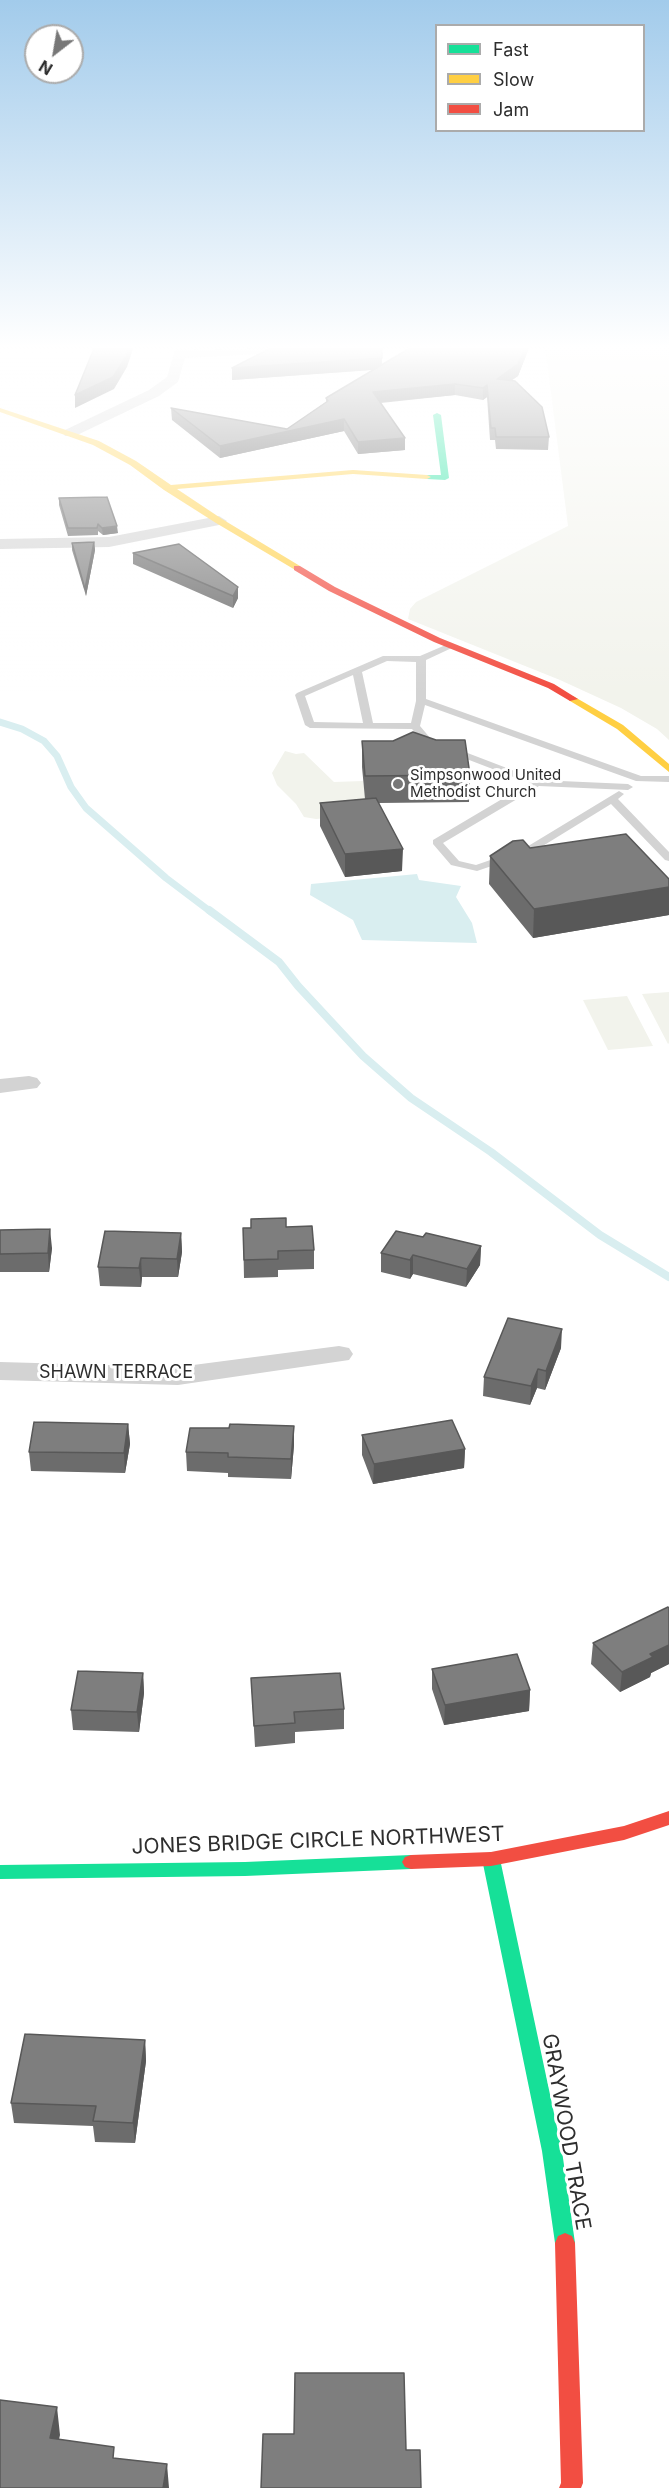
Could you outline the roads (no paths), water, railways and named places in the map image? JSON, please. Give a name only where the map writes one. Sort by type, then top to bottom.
[{"type":"street","points":[[130,462],[219,521],[332,589],[451,646],[551,686],[620,727],[669,769]]},
{"type":"street","points":[[167,488],[353,472],[445,478],[443,462]]},
{"type":"street","points":[[0,544],[109,542],[219,521]]},
{"type":"street","points":[[0,1086],[29,1083]]},
{"type":"street","name":"SHAWN TERRACE","points":[[0,1371],[178,1376],[339,1354]]},
{"type":"street","name":"JONES BRIDGE CIRCLE NORTHWEST","points":[[0,1872],[245,1869],[491,1859],[624,1833],[669,1818]]},
{"type":"street","name":"GRAYWOOD TRACE","points":[[491,1859],[552,2151],[565,2237],[572,2483],[570,2488]]},
{"type":"lane","points":[[451,646],[421,659],[386,658],[300,695],[310,725],[415,726],[428,741],[537,783],[628,787]]},
{"type":"lane","points":[[415,726],[421,701],[421,659]]},
{"type":"lane","points":[[357,671],[369,726]]},
{"type":"lane","points":[[421,701],[640,778],[669,778]]},
{"type":"lane","points":[[537,783],[437,842],[455,863],[477,868],[529,850],[612,799],[640,778]]},
{"type":"lane","points":[[612,799],[669,858]]},
{"type":"waterway","points":[[0,722],[22,729],[44,741],[57,756],[71,787],[86,808],[166,878],[211,912]]},
{"type":"waterway","points":[[209,910],[279,962],[298,986],[363,1056],[411,1098],[491,1152],[600,1235],[669,1277]]},
{"type":"place","name":"Simpsonwood United Methodist Church","points":[[398,784]]}]
